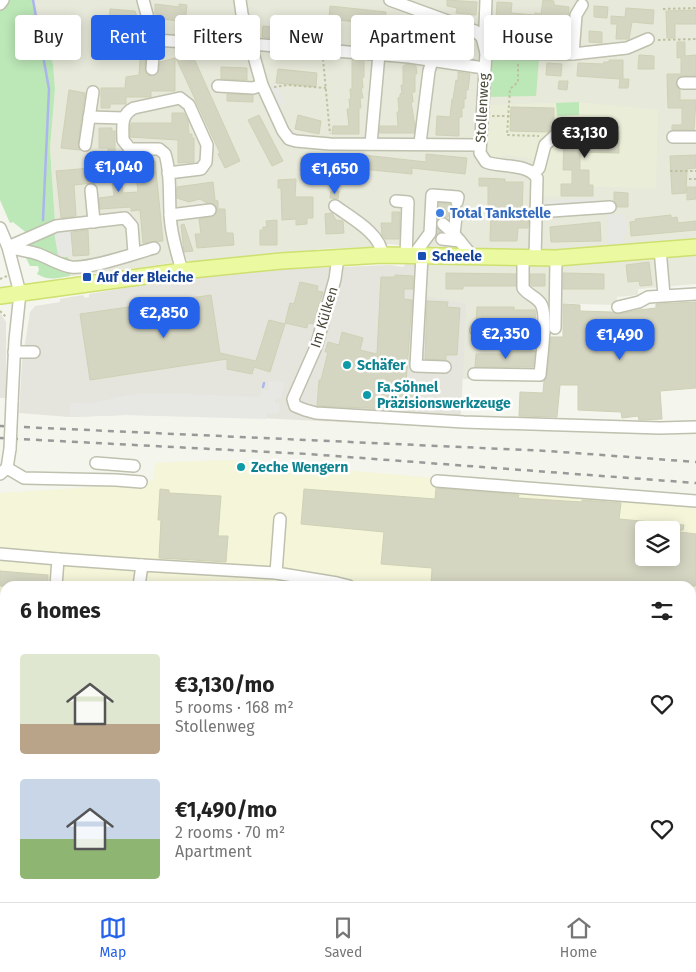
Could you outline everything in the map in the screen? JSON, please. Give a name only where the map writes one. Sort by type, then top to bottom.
[{"type":"main road","points":[[0,296],[182,271],[281,261],[382,255],[556,258],[696,246]]},
{"type":"street","points":[[0,4],[3,0]]},
{"type":"street","points":[[143,0],[147,15]]},
{"type":"street","points":[[240,0],[242,15]]},
{"type":"street","points":[[390,0],[476,31],[482,37],[485,27],[486,0]]},
{"type":"street","points":[[582,4],[576,15],[573,54],[627,48],[648,39]]},
{"type":"street","name":"Stollenweg","points":[[482,37],[484,45]]},
{"type":"street","points":[[152,69],[153,60]]},
{"type":"street","points":[[255,60],[264,88],[283,130],[289,138],[296,141],[330,144],[480,145]]},
{"type":"street","points":[[370,144],[379,60]]},
{"type":"street","points":[[425,60],[484,68]]},
{"type":"street","name":"Stollenweg","points":[[485,60],[480,153],[486,162],[525,169],[534,173]]},
{"type":"street","points":[[420,144],[429,71],[432,61]]},
{"type":"street","points":[[684,84],[696,83]]},
{"type":"street","points":[[218,86],[264,88]]},
{"type":"street","points":[[86,145],[93,92]]},
{"type":"street","points":[[168,173],[198,170],[206,162],[206,142],[187,102],[176,98],[134,108],[127,112],[123,118],[124,143],[130,149],[161,150],[166,157],[170,218],[174,244],[182,271]]},
{"type":"street","points":[[89,117],[123,118]]},
{"type":"street","points":[[549,329],[542,305],[526,292],[522,285],[537,212],[538,184],[534,173],[540,168],[545,145],[556,134]]},
{"type":"street","points":[[673,137],[696,137]]},
{"type":"street","points":[[91,190],[94,222]]},
{"type":"street","points":[[457,202],[458,197],[432,195],[438,232],[473,257]]},
{"type":"street","points":[[396,201],[408,202],[414,256],[416,366],[445,367]]},
{"type":"street","points":[[335,206],[375,237],[382,248],[382,255]]},
{"type":"street","points":[[537,212],[610,207]]},
{"type":"street","points":[[170,218],[210,210]]},
{"type":"street","points":[[414,256],[456,217]]},
{"type":"street","points":[[8,248],[56,226],[125,218],[132,226],[134,253]]},
{"type":"street","points":[[170,218],[195,218]]},
{"type":"street","points":[[0,228],[8,248],[20,293],[14,352],[10,449],[3,471],[24,478],[116,480],[136,474],[96,463]]},
{"type":"street","points":[[8,248],[38,254],[71,267],[88,265],[154,248]]},
{"type":"street","points":[[660,250],[664,295]]},
{"type":"street","name":"Im Külken","points":[[338,257],[335,279],[316,347],[293,399],[294,403],[300,408],[316,413],[439,421],[660,428],[696,426]]},
{"type":"street","points":[[474,374],[540,375],[549,329],[556,258]]},
{"type":"street","points":[[618,307],[639,302],[648,296],[696,294]]},
{"type":"street","points":[[476,330],[549,329]]},
{"type":"street","points":[[14,352],[34,352]]},
{"type":"street","points":[[437,481],[696,501]]},
{"type":"street","points":[[276,573],[280,519]]},
{"type":"street","points":[[0,554],[276,573],[320,581]]},
{"type":"street","points":[[56,581],[58,559]]},
{"type":"street","points":[[140,581],[142,565]]},
{"type":"path","points":[[663,9],[696,8]]},
{"type":"path","points":[[648,39],[696,39]]},
{"type":"path","points":[[323,60],[330,144]]},
{"type":"path","points":[[518,60],[518,82],[510,89],[506,135],[556,134]]},
{"type":"path","points":[[264,88],[282,85],[326,88]]},
{"type":"path","points":[[482,116],[509,116]]},
{"type":"path","points":[[670,171],[696,171]]},
{"type":"path","points":[[689,179],[696,179]]},
{"type":"shaded area","points":[[32,0],[696,0],[696,284],[638,289],[638,295],[617,297],[616,305],[547,303],[541,378],[462,379],[467,303],[420,296],[426,248],[389,244],[376,247],[318,249],[281,261],[236,265],[189,261],[185,258],[176,223],[174,204],[175,181],[168,152],[161,152],[174,261],[137,268],[61,277],[50,148],[55,89],[52,60],[81,60],[81,15],[35,15]]},
{"type":"shaded area","points":[[277,84],[285,103],[278,106],[270,87]]},
{"type":"shaded area","points":[[579,102],[658,110],[656,188],[593,187],[593,196],[542,196],[543,173],[534,162],[530,159],[507,155],[494,158],[488,154],[486,150],[488,105]]},
{"type":"shaded area","points":[[595,198],[595,205],[546,209],[546,201]]},
{"type":"shaded area","points":[[607,214],[626,214],[627,235],[623,236],[626,243],[608,245]]},
{"type":"shaded area","points":[[71,229],[73,256],[58,256],[54,231]]},
{"type":"shaded area","points":[[413,256],[422,256],[420,295],[467,303],[460,428],[217,416],[125,415],[69,417],[19,413],[22,362],[30,312],[35,306],[60,302],[60,299],[83,295],[85,298],[89,297],[89,294],[185,278],[279,267],[320,268],[390,265],[403,267]]},
{"type":"shaded area","points":[[0,313],[6,322],[6,398],[0,398]]},
{"type":"shaded area","points":[[269,381],[285,382],[281,399],[275,398],[275,403],[279,403],[279,414],[267,413],[266,419],[125,415],[70,417],[70,403],[97,402],[131,394],[165,393],[260,397],[261,390],[268,390]]},
{"type":"shaded area","points":[[223,460],[696,500],[696,581],[0,581],[0,493],[139,484],[153,480],[155,463]]},
{"type":"green space","points":[[6,0],[32,0],[35,15],[15,15],[15,60],[52,60],[53,64],[55,89],[50,148],[55,222],[28,234],[13,222],[10,223],[0,200],[0,8]]},
{"type":"green space","points":[[489,60],[539,60],[536,96],[487,97]]},
{"type":"green space","points":[[579,102],[579,115],[557,116],[556,103]]},
{"type":"green space","points":[[54,231],[59,257],[68,257],[69,262],[28,247],[28,243]]},
{"type":"green space","points":[[31,256],[69,269],[70,276],[45,278],[37,274],[38,266],[30,266],[26,258]]},
{"type":"building","points":[[447,0],[477,2],[476,15],[456,13],[457,8],[447,6]]},
{"type":"building","points":[[543,0],[554,1],[554,5],[569,7],[568,15],[535,15],[535,13],[541,14]]},
{"type":"building","points":[[497,2],[512,3],[511,13],[535,15],[496,15]]},
{"type":"building","points":[[155,4],[179,7],[179,4],[187,5],[186,15],[175,15],[175,21],[165,19],[165,15],[155,14]]},
{"type":"building","points":[[330,6],[386,12],[386,15],[351,15],[351,21],[341,20],[341,15],[329,15]]},
{"type":"building","points":[[594,6],[608,7],[607,18],[594,17]]},
{"type":"building","points":[[626,8],[654,10],[653,24],[632,22],[629,39],[616,39],[617,24],[611,24],[611,16],[625,17]]},
{"type":"building","points":[[110,9],[135,11],[136,15],[110,15]]},
{"type":"building","points":[[696,10],[696,24],[675,24],[675,38],[667,38],[666,11]]},
{"type":"building","points":[[263,26],[270,27],[270,38],[262,37]]},
{"type":"building","points":[[589,31],[602,32],[602,43],[589,42]]},
{"type":"building","points":[[677,42],[685,42],[685,56],[696,55],[696,76],[680,76],[676,83],[680,90],[680,100],[696,100],[694,130],[672,130],[672,125],[682,125],[682,108],[668,108],[667,74],[681,74],[681,57],[677,58]]},
{"type":"building","points":[[639,55],[654,56],[654,69],[638,69]]},
{"type":"building","points":[[175,58],[175,91],[151,91],[151,97],[126,97],[126,104],[110,104],[110,108],[101,108],[101,88],[125,88],[126,77],[139,75],[140,60],[145,60],[147,75],[151,76],[158,73],[160,62]]},
{"type":"building","points":[[177,60],[195,60],[240,161],[225,168],[218,154],[220,153]]},
{"type":"building","points":[[352,60],[364,61],[363,88],[361,88],[363,98],[360,98],[361,108],[359,108],[359,134],[332,134],[333,126],[349,126],[347,109],[350,109],[350,89],[352,89]]},
{"type":"building","points":[[609,60],[623,60],[623,79],[629,79],[628,88],[619,88],[620,79],[577,76],[578,63],[603,64],[604,62],[609,62]]},
{"type":"building","points":[[547,63],[562,64],[561,76],[546,75]]},
{"type":"building","points":[[407,64],[416,66],[417,74],[415,74],[415,92],[412,92],[413,102],[411,102],[415,126],[414,133],[379,133],[380,126],[398,126],[398,98],[402,93],[403,66]]},
{"type":"building","points":[[221,67],[247,68],[247,80],[221,79]]},
{"type":"building","points":[[278,69],[317,73],[316,87],[276,83]]},
{"type":"building","points":[[458,72],[470,74],[466,99],[464,99],[464,108],[462,108],[462,117],[459,117],[459,136],[436,135],[437,116],[450,117],[456,80],[458,81]]},
{"type":"building","points":[[559,81],[568,81],[567,90],[558,89]]},
{"type":"building","points":[[69,90],[85,93],[78,144],[80,150],[61,148]]},
{"type":"building","points":[[227,94],[253,95],[253,102],[227,101]]},
{"type":"building","points":[[511,107],[554,108],[554,127],[548,132],[510,131]]},
{"type":"building","points":[[172,113],[184,113],[188,121],[189,134],[192,134],[192,138],[194,138],[194,162],[178,163],[178,140],[130,137],[131,123],[172,123]]},
{"type":"building","points":[[259,115],[283,161],[272,166],[248,120]]},
{"type":"building","points":[[298,115],[321,121],[319,134],[295,129]]},
{"type":"building","points":[[99,128],[112,128],[112,131],[115,131],[115,163],[108,163],[108,148],[99,148]]},
{"type":"building","points":[[598,132],[619,132],[619,153],[580,152],[580,170],[589,170],[589,185],[593,185],[593,196],[561,196],[561,184],[572,184],[572,170],[563,170],[565,135],[598,136]]},
{"type":"building","points":[[426,154],[467,158],[465,174],[412,168],[412,174],[362,169],[364,155],[426,162]]},
{"type":"building","points":[[696,155],[696,168],[687,169],[686,193],[672,194],[670,156]]},
{"type":"building","points":[[301,157],[350,161],[349,176],[300,171]]},
{"type":"building","points":[[155,161],[163,241],[143,243],[140,210],[131,211],[131,207],[100,209],[99,198],[114,196],[112,181],[74,185],[76,216],[61,218],[56,171],[102,167],[102,170],[116,169],[116,166]],"holes":[[[136,175],[138,192],[123,193],[121,176]]]},
{"type":"building","points":[[479,178],[505,179],[505,182],[523,182],[522,216],[529,216],[528,228],[518,228],[517,241],[490,241],[491,210],[488,210],[488,186],[479,186]]},
{"type":"building","points":[[296,179],[295,197],[313,197],[313,218],[307,218],[307,224],[296,225],[296,219],[282,220],[281,188],[278,188],[278,180]]},
{"type":"building","points":[[213,182],[218,209],[225,209],[226,233],[233,233],[234,245],[197,248],[195,234],[201,234],[199,219],[214,216],[217,209],[213,203],[207,203],[200,199],[189,202],[177,198],[177,187]]},
{"type":"building","points":[[687,187],[696,187],[696,199],[687,200]]},
{"type":"building","points":[[331,191],[339,191],[338,199],[330,198]]},
{"type":"building","points":[[614,192],[628,193],[628,207],[617,207],[614,201]]},
{"type":"building","points":[[439,203],[450,204],[452,208],[460,209],[460,211],[454,210],[448,217],[438,218]]},
{"type":"building","points":[[392,212],[400,212],[399,239],[385,239],[382,235],[381,223],[392,223]]},
{"type":"building","points":[[332,213],[336,220],[343,221],[344,233],[326,234],[325,214]]},
{"type":"building","points":[[671,215],[671,218],[677,217],[678,223],[696,221],[696,230],[631,236],[630,222],[636,221],[635,219]]},
{"type":"building","points":[[277,220],[277,245],[260,245],[260,230],[263,230],[263,227],[267,227],[266,221]]},
{"type":"building","points":[[600,222],[601,241],[551,242],[550,227]]},
{"type":"building","points":[[184,224],[193,251],[184,252],[181,225]]},
{"type":"building","points":[[88,230],[89,255],[73,256],[71,232]]},
{"type":"building","points":[[649,262],[652,285],[640,286],[639,281],[628,282],[626,265]]},
{"type":"building","points":[[446,273],[516,274],[516,286],[463,286],[463,289],[446,289]]},
{"type":"building","points":[[563,273],[604,274],[604,289],[563,289]]},
{"type":"building","points":[[530,274],[545,274],[545,286],[531,286]]},
{"type":"building","points":[[395,275],[413,276],[413,289],[404,289],[404,299],[412,300],[406,383],[417,384],[415,410],[317,406],[319,380],[321,380],[328,352],[325,352],[328,342],[339,345],[342,332],[363,338],[360,350],[377,354],[381,277],[395,277]]},
{"type":"building","points":[[300,282],[318,286],[317,291],[323,292],[313,324],[308,323],[307,328],[285,323],[290,303],[294,304]]},
{"type":"building","points":[[211,295],[220,353],[256,361],[269,320],[285,324],[270,372],[254,367],[252,374],[227,369],[227,359],[90,380],[80,314]]},
{"type":"building","points":[[427,301],[448,302],[447,307],[460,308],[457,355],[446,355],[446,360],[425,359]]},
{"type":"building","points":[[696,302],[696,388],[660,391],[662,419],[639,420],[638,416],[622,418],[621,412],[578,410],[578,385],[560,385],[557,417],[519,416],[520,392],[543,393],[544,381],[547,376],[551,337],[563,337],[563,304],[580,305],[580,311],[619,314],[656,308],[656,304]]},
{"type":"building","points":[[477,307],[514,307],[514,310],[535,310],[536,323],[476,323]]},
{"type":"building","points":[[502,351],[535,351],[533,367],[475,367],[476,354],[502,354]]},
{"type":"building","points":[[436,488],[519,495],[518,498],[621,503],[619,519],[641,521],[635,521],[635,566],[680,566],[680,532],[696,534],[696,581],[431,581],[432,568],[381,564],[384,532],[301,524],[304,489],[435,499]]},
{"type":"building","points":[[160,489],[169,490],[169,493],[221,496],[218,536],[228,536],[226,562],[159,558],[161,520],[158,520]]},
{"type":"building","points":[[680,525],[684,525],[683,530],[680,530]]},
{"type":"building","points":[[0,571],[48,575],[48,581],[0,581]]},
{"type":"waterway","points":[[33,0],[49,89],[43,220]]},
{"type":"waterway","points":[[263,387],[264,383]]},
{"type":"tunnel","points":[[432,232],[443,232]]},
{"type":"railway","points":[[0,426],[548,451],[696,462]]},
{"type":"railway","points":[[0,438],[308,454],[696,483]]},
{"type":"place","name":"Total Tankstelle","points":[[440,213]]},
{"type":"place","name":"Scheele","points":[[422,256]]},
{"type":"place","name":"Auf der Bleiche","points":[[87,277]]},
{"type":"place","name":"Schäfer","points":[[347,365]]},
{"type":"place","name":"Fa.Söhnel Präzisionswerkzeuge","points":[[367,395]]},
{"type":"place","name":"Zeche Wengern","points":[[241,467]]}]
